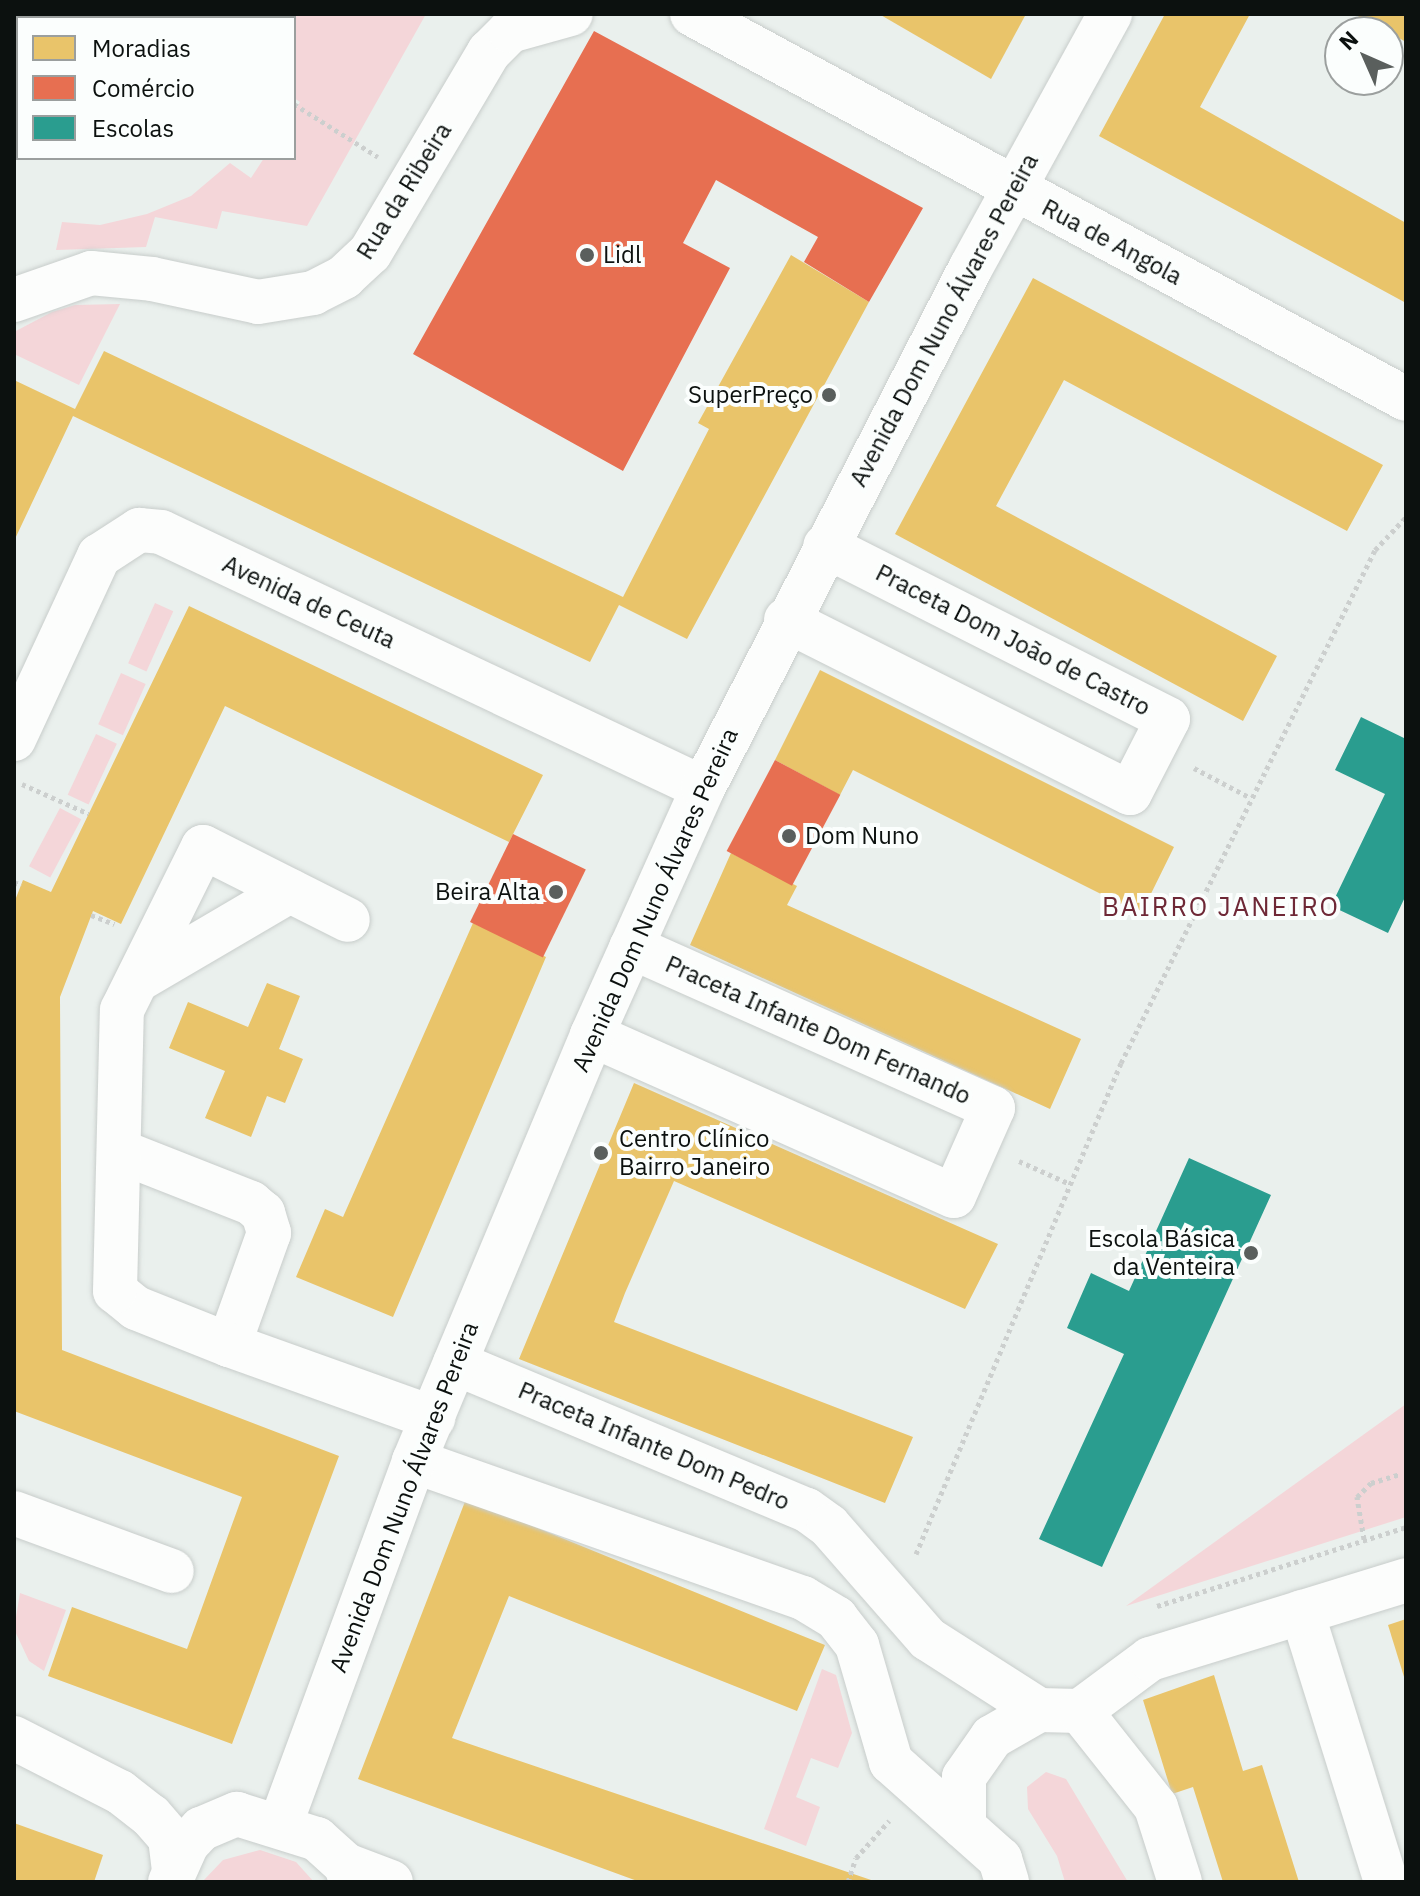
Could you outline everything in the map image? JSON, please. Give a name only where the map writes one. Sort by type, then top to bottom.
[{"type":"street","name":"Rua da Ribeira","points":[[14,300],[91,273],[152,279],[258,302],[288,301],[344,277],[370,253],[489,52],[510,31],[571,14]]},
{"type":"street","name":"Rua de Angola","points":[[692,14],[1406,399]]},
{"type":"street","name":"Avenida Dom Nuno Álvares Pereira","points":[[281,1823],[414,1461],[592,1035],[703,788],[786,620],[1012,189],[1110,14]]},
{"type":"street","name":"Avenida de Ceuta","points":[[14,739],[99,556],[139,530],[161,532],[703,788]]},
{"type":"street","name":"Praceta Dom João de Castro","points":[[786,620],[1130,793],[1168,719],[825,546]]},
{"type":"street","points":[[348,920],[203,847],[122,1010],[115,1291],[136,1308],[433,1418]]},
{"type":"street","points":[[138,980],[290,891]]},
{"type":"street","name":"Praceta Infante Dom Fernando","points":[[592,1035],[954,1196],[978,1143],[993,1108],[631,947]]},
{"type":"street","points":[[119,1151],[251,1203],[263,1213],[269,1233],[229,1345]]},
{"type":"street","name":"Praceta Infante Dom Pedro","points":[[455,1363],[807,1510],[844,1544],[928,1639],[1060,1711],[1156,1807],[1180,1882]]},
{"type":"street","points":[[414,1461],[803,1598],[836,1618],[857,1645],[891,1762],[1000,1859],[1007,1882]]},
{"type":"street","points":[[14,1513],[172,1571]]},
{"type":"street","points":[[803,1598],[844,1544]]},
{"type":"street","points":[[964,1827],[964,1777],[992,1737],[1060,1711],[1150,1659],[1406,1580]]},
{"type":"street","points":[[1302,1612],[1386,1882]]},
{"type":"street","points":[[14,1738],[120,1792],[151,1816],[170,1838],[172,1876]]},
{"type":"street","points":[[172,1876],[187,1844],[219,1819],[237,1814],[281,1823],[317,1839],[348,1874],[391,1882]]},
{"type":"path","points":[[296,105],[414,180]]},
{"type":"path","points":[[913,1564],[1121,1063],[1375,550],[1406,517]]},
{"type":"path","points":[[1153,747],[1251,798]]},
{"type":"path","points":[[14,781],[89,814]]},
{"type":"path","points":[[14,882],[21,885]]},
{"type":"path","points":[[978,1143],[1069,1183]]},
{"type":"path","points":[[1364,1539],[1354,1504],[1357,1497],[1371,1483],[1400,1474]]},
{"type":"path","points":[[1147,1610],[1406,1527]]},
{"type":"path","points":[[848,1882],[856,1858],[919,1787]]},
{"type":"shaded area","points":[[426,14],[307,226],[222,211],[217,229],[155,217],[146,247],[56,250],[62,222],[100,225],[147,214],[191,196],[230,163],[251,178],[263,160],[296,160],[296,109],[300,102],[296,99],[296,16],[255,16]]},
{"type":"shaded area","points":[[120,304],[79,385],[14,354],[14,332],[52,312],[75,305]]},
{"type":"shaded area","points":[[155,603],[173,611],[146,671],[128,663]]},
{"type":"shaded area","points":[[121,673],[146,684],[123,735],[98,724]]},
{"type":"shaded area","points":[[96,734],[117,744],[89,804],[68,795]]},
{"type":"shaded area","points":[[60,808],[81,819],[50,878],[29,866]]},
{"type":"shaded area","points":[[1406,1404],[1406,1517],[1126,1606]]},
{"type":"shaded area","points":[[20,1593],[66,1610],[44,1671],[29,1661],[14,1629]]},
{"type":"shaded area","points":[[822,1669],[836,1675],[852,1733],[838,1768],[811,1758],[796,1797],[820,1807],[806,1846],[764,1829]]},
{"type":"shaded area","points":[[1046,1772],[1066,1779],[1128,1882],[1065,1882],[1057,1856],[1028,1809],[1027,1787]]},
{"type":"shaded area","points":[[260,1850],[296,1862],[314,1882],[202,1882],[223,1860]]},
{"type":"building: Moradias","points":[[57,14],[150,14],[150,16]]},
{"type":"building: Moradias","points":[[879,14],[1026,14],[991,79]]},
{"type":"building: Moradias","points":[[1165,14],[1250,14],[1200,107],[1406,223],[1406,303],[1099,136]]},
{"type":"building: Moradias","points":[[1354,14],[1406,14],[1406,42],[1404,16]]},
{"type":"building: Moradias","points":[[791,255],[869,302],[687,639],[619,605],[590,662],[73,416],[14,541],[14,380],[75,409],[104,351],[623,597],[709,429],[698,423]]},
{"type":"building: Moradias","points":[[1033,278],[1383,465],[1347,531],[1064,380],[996,506],[1277,656],[1243,721],[895,534]]},
{"type":"building: Moradias","points":[[189,606],[543,775],[509,842],[225,706],[121,924],[93,911],[60,997],[62,1350],[339,1456],[232,1744],[48,1676],[72,1607],[187,1649],[242,1497],[14,1411],[14,903],[23,880],[51,892]]},
{"type":"building: Moradias","points":[[820,670],[1174,847],[1141,914],[853,770],[840,795],[775,760]]},
{"type":"building: Moradias","points":[[731,853],[797,886],[787,905],[1081,1039],[1050,1109],[690,945]]},
{"type":"building: Moradias","points":[[473,923],[546,957],[393,1317],[296,1277],[325,1209],[343,1217]]},
{"type":"building: Moradias","points":[[267,983],[300,996],[279,1049],[303,1059],[285,1103],[267,1096],[251,1137],[205,1118],[225,1071],[169,1048],[188,1002],[248,1027]]},
{"type":"building: Moradias","points":[[634,1083],[998,1244],[965,1309],[674,1181],[625,1293],[614,1322],[913,1437],[885,1503],[519,1359]]},
{"type":"building: Moradias","points":[[466,1499],[825,1645],[797,1711],[509,1596],[452,1738],[877,1882],[640,1882],[358,1779]]},
{"type":"building: Moradias","points":[[1406,1619],[1406,1680],[1405,1680],[1388,1625]]},
{"type":"building: Moradias","points":[[1214,1675],[1243,1771],[1262,1765],[1299,1882],[1223,1882],[1193,1787],[1172,1794],[1143,1700]]},
{"type":"building: Moradias","points":[[14,1823],[103,1855],[94,1882],[14,1882]]},
{"type":"building: Comércio","name":"Lidl","points":[[594,31],[923,208],[869,302],[804,262],[818,237],[716,180],[683,243],[730,268],[623,471],[413,354]]},
{"type":"building: Comércio","points":[[775,760],[840,795],[792,886],[727,851]]},
{"type":"building: Comércio","points":[[513,834],[586,870],[543,958],[470,922]]},
{"type":"building: Escolas","points":[[1361,717],[1406,739],[1406,895],[1388,933],[1331,906],[1385,794],[1335,770]]},
{"type":"building: Escolas","points":[[1189,1158],[1271,1195],[1102,1567],[1039,1539],[1124,1354],[1067,1328],[1091,1273],[1129,1291]]},
{"type":"place","name":"Lidl","points":[[587,255]]},
{"type":"place","name":"SuperPreço","points":[[829,395]]},
{"type":"place","name":"Dom Nuno","points":[[789,836]]},
{"type":"place","name":"Beira Alta","points":[[556,892]]},
{"type":"place","name":"Centro Clínico Bairro Janeiro","points":[[601,1153]]},
{"type":"place","name":"Escola Básica da Venteira","points":[[1251,1253]]},
{"type":"district","name":"BAIRRO JANEIRO","points":[[1221,907]]}]
